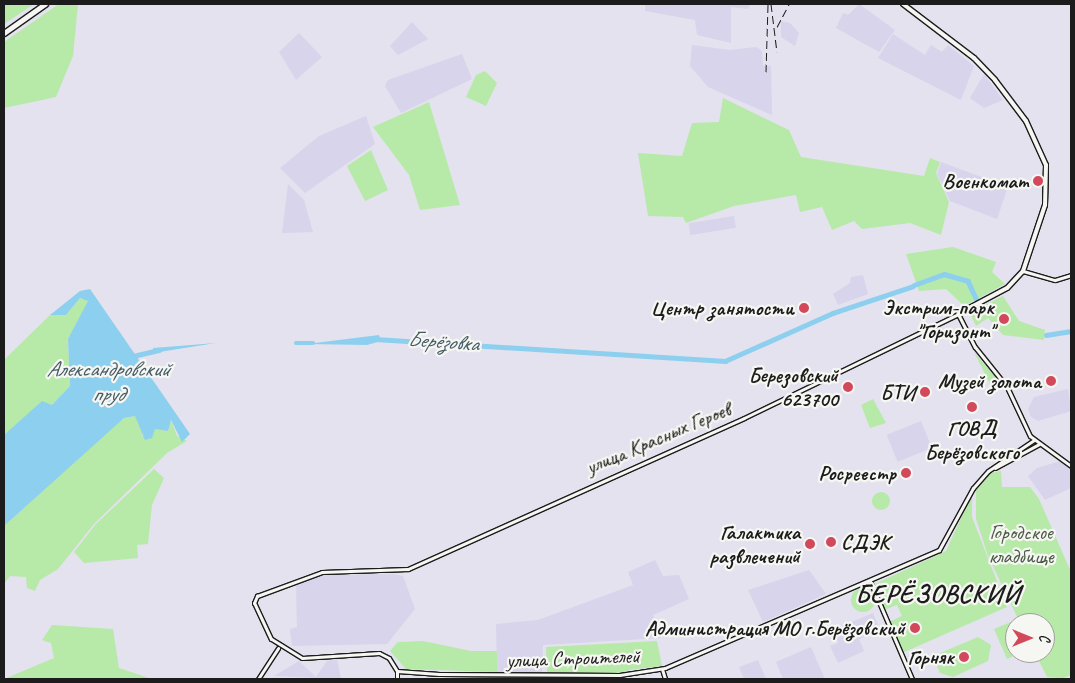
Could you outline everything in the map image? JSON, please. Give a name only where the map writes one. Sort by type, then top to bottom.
[{"type":"highway","points":[[4,33],[45,4]]},
{"type":"main road","points":[[903,4],[974,58],[1015,106],[1041,149],[1046,198],[1023,270],[1007,288],[958,314],[975,347],[1007,387],[1034,440],[1071,466]]},
{"type":"main road","points":[[1023,270],[1055,280],[1071,275]]},
{"type":"main road","name":"улица Красных Героев","points":[[278,648],[254,600],[332,572],[408,569],[744,418],[958,314]]},
{"type":"main road","points":[[1009,460],[1034,440]]},
{"type":"main road","points":[[1009,460],[1039,444]]},
{"type":"main road","name":"улица Строителей","points":[[397,671],[544,676],[625,675],[662,669],[870,581],[942,547],[964,500],[990,470],[1009,460]]},
{"type":"main road","points":[[870,581],[912,679]]},
{"type":"main road","points":[[258,679],[278,648],[302,658],[379,653],[389,658],[397,671],[397,679]]},
{"type":"main road","points":[[662,669],[665,679]]},
{"type":"shaded area","points":[[645,4],[750,4],[748,9],[731,7],[731,43],[697,35],[695,20],[645,11]]},
{"type":"shaded area","points":[[859,4],[895,30],[879,52],[836,28],[843,13],[848,15]]},
{"type":"shaded area","points":[[781,21],[790,23],[799,33],[795,46],[781,37]]},
{"type":"shaded area","points":[[412,22],[428,39],[398,55],[390,46]]},
{"type":"shaded area","points":[[299,33],[322,57],[296,80],[279,52]]},
{"type":"shaded area","points":[[893,34],[925,55],[931,45],[942,52],[948,45],[974,66],[961,100],[878,58]]},
{"type":"shaded area","points":[[692,45],[730,50],[756,47],[762,51],[763,66],[771,66],[772,115],[708,87],[690,66]]},
{"type":"shaded area","points":[[462,54],[472,79],[401,113],[385,86],[388,80]]},
{"type":"shaded area","points":[[984,74],[1003,100],[984,108],[970,98]]},
{"type":"shaded area","points":[[366,116],[375,144],[305,193],[280,168],[319,136]]},
{"type":"shaded area","points":[[941,162],[1008,187],[997,219],[950,201],[937,174]]},
{"type":"shaded area","points":[[288,184],[304,200],[313,232],[282,233]]},
{"type":"shaded area","points":[[734,216],[736,228],[690,235],[689,223]]},
{"type":"shaded area","points":[[863,275],[868,294],[838,305],[833,294],[850,283],[851,277]]},
{"type":"shaded area","points":[[1068,389],[1071,411],[1038,421],[1031,417],[1028,409],[1034,397]]},
{"type":"shaded area","points":[[921,421],[932,448],[898,462],[887,435]]},
{"type":"shaded area","points":[[1064,460],[1071,468],[1071,488],[1045,500],[1028,476],[1037,468]]},
{"type":"shaded area","points":[[655,560],[663,576],[679,575],[689,599],[653,615],[661,638],[543,645],[542,674],[497,672],[496,624],[538,620],[633,585],[628,572]]},
{"type":"shaded area","points":[[809,570],[826,594],[763,622],[748,590]]},
{"type":"shaded area","points":[[393,574],[403,576],[415,609],[387,644],[292,646],[290,629],[297,627],[296,585],[324,575]]},
{"type":"shaded area","points":[[873,613],[880,630],[859,639],[864,651],[838,663],[830,646],[838,643],[833,630]]},
{"type":"shaded area","points":[[811,647],[825,679],[783,679],[776,662]]},
{"type":"shaded area","points":[[337,659],[341,679],[274,676],[299,661],[316,677],[327,661]]},
{"type":"shaded area","points":[[758,660],[766,679],[744,679],[739,667]]},
{"type":"green space","points":[[4,4],[34,4],[4,24]]},
{"type":"green space","points":[[59,4],[78,4],[73,56],[56,97],[4,108],[4,42]]},
{"type":"green space","points":[[485,71],[497,83],[486,106],[466,97],[476,75]]},
{"type":"green space","points":[[723,98],[789,130],[801,157],[924,176],[930,158],[940,162],[936,173],[949,202],[941,235],[910,223],[862,229],[854,221],[832,230],[822,207],[800,212],[796,195],[734,206],[686,223],[683,217],[648,216],[638,153],[682,156],[692,123],[719,122]]},
{"type":"green space","points":[[429,102],[460,205],[420,210],[409,175],[373,127]]},
{"type":"green space","points":[[371,150],[388,190],[365,201],[347,166]]},
{"type":"green space","points":[[953,247],[996,262],[992,272],[1005,284],[964,306],[946,289],[919,291],[906,254]]},
{"type":"green space","name":"Экстрим-парк \"Горизонт\"","points":[[1003,296],[1019,321],[1045,330],[1044,340],[1003,335],[988,318],[976,326],[970,313]]},
{"type":"green space","points":[[80,298],[88,300],[87,308],[68,339],[70,386],[52,405],[4,435],[4,360],[50,315],[66,315]]},
{"type":"green space","points":[[974,352],[1003,386],[993,390]]},
{"type":"green space","points":[[873,399],[886,423],[870,428],[861,405]]},
{"type":"green space","points":[[135,416],[144,428],[142,436],[155,429],[168,431],[171,420],[177,436],[187,441],[167,453],[94,524],[58,569],[40,580],[35,591],[27,588],[26,577],[10,576],[4,584],[4,526],[110,429],[124,418]]},
{"type":"green space","points":[[154,469],[164,478],[152,505],[148,544],[137,545],[138,558],[84,563],[74,552],[95,525]]},
{"type":"green space","name":"Городское кладбище","points":[[1001,471],[1002,487],[1030,487],[1039,499],[1071,572],[1071,675],[1063,678],[1047,677],[1040,663],[1055,663],[1055,613],[1015,613],[988,556],[976,519],[976,491],[991,473]]},
{"type":"green space","points":[[881,492],[887,495],[890,501],[887,507],[881,510],[875,507],[872,501],[875,495]]},
{"type":"green space","points":[[972,494],[972,517],[1007,607],[902,653],[889,622],[902,616],[897,605],[884,610],[875,584],[946,551]]},
{"type":"green space","points":[[863,588],[871,592],[875,600],[871,608],[863,612],[855,608],[851,600],[855,592]]},
{"type":"green space","points":[[1005,624],[1005,654],[994,629]]},
{"type":"green space","points":[[52,625],[113,629],[119,668],[152,679],[4,679],[54,658],[51,643],[42,640]]},
{"type":"green space","points":[[978,637],[991,645],[988,661],[953,677],[940,673],[936,664],[940,653]]},
{"type":"green space","points":[[423,641],[471,651],[497,651],[497,672],[406,669],[390,651],[398,642]]},
{"type":"green space","points":[[657,641],[662,666],[628,670],[627,674],[547,673],[546,647]]},
{"type":"water","name":"Александровский пруд","points":[[90,289],[190,434],[182,442],[171,420],[168,431],[155,429],[152,438],[145,440],[135,416],[124,418],[4,526],[4,435],[42,401],[52,405],[70,386],[68,339],[88,301],[80,298],[66,315],[50,315],[80,291]]},
{"type":"water","points":[[379,335],[381,341],[367,345],[307,344]]},
{"type":"water","points":[[216,343],[153,353],[153,348]]},
{"type":"waterway","name":"Берёзовка","points":[[914,285],[944,274],[968,281],[976,298]]},
{"type":"waterway","name":"Берёзовка","points":[[375,339],[725,361],[833,313],[913,286]]},
{"type":"waterway","name":"Берёзовка","points":[[1046,335],[1071,331]]},
{"type":"waterway","name":"Берёзовка","points":[[296,343],[313,343]]},
{"type":"waterway","name":"Берёзовка","points":[[133,356],[159,350]]},
{"type":"railway","points":[[766,72],[768,4]]},
{"type":"railway","points":[[771,4],[777,52]]},
{"type":"railway","points":[[777,27],[789,4]]},
{"type":"place","name":"Военкомат","points":[[1038,181]]},
{"type":"place","name":"Центр занятости","points":[[804,308]]},
{"type":"place","name":"Экстрим-парк \"Горизонт\"","points":[[1004,319]]},
{"type":"place","name":"Музей золота","points":[[1051,381]]},
{"type":"place","name":"Березовский 623700","points":[[848,387]]},
{"type":"place","name":"БТИ","points":[[925,392]]},
{"type":"place","name":"ГОВД Берёзовского","points":[[972,407]]},
{"type":"place","name":"Росреестр","points":[[906,473]]},
{"type":"place","name":"СДЭК","points":[[831,542]]},
{"type":"place","name":"Галактика развлечений","points":[[810,544]]},
{"type":"place","name":"Администрация МО г.Берёзовский","points":[[915,628]]},
{"type":"place","name":"Горняк","points":[[964,657]]},
{"type":"district","name":"БЕРЁЗОВСКИЙ","points":[[938,594]]}]
